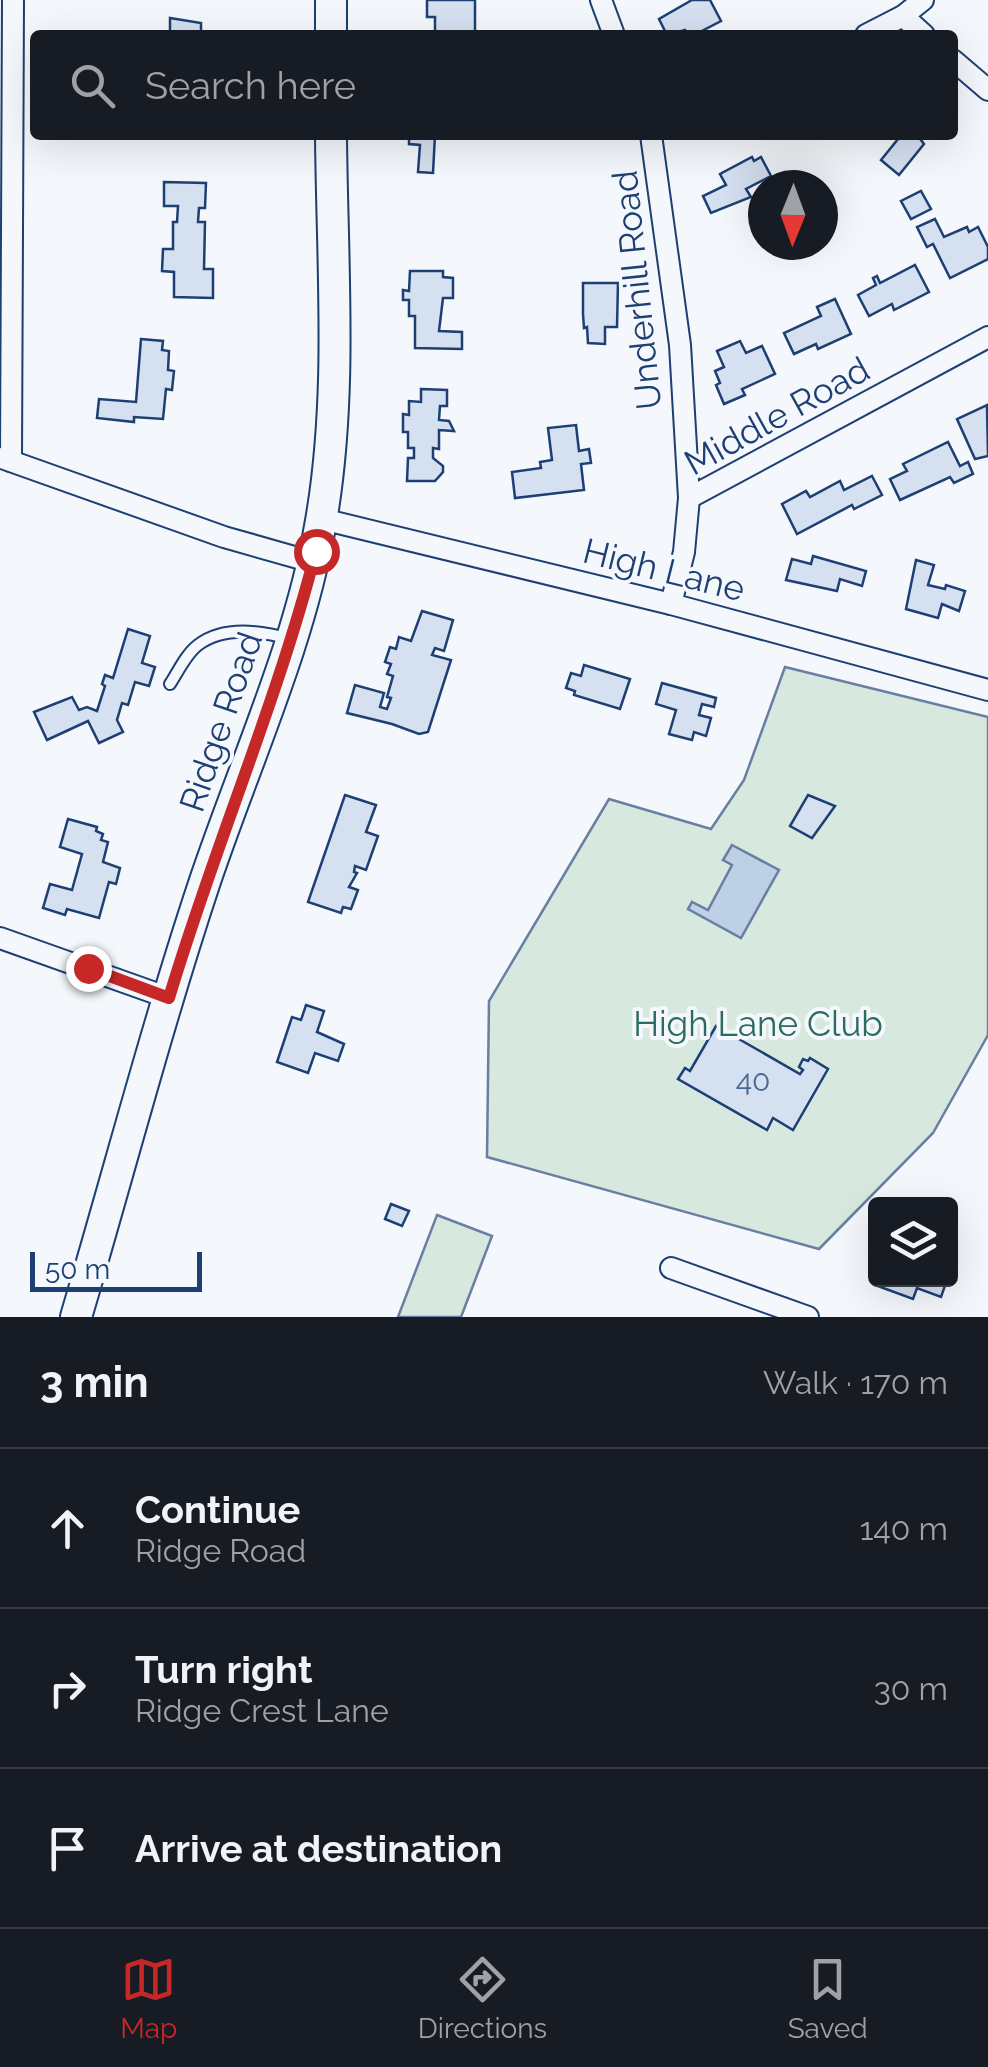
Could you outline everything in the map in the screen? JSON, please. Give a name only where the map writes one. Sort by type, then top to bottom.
[{"type":"main road","points":[[331,0],[331,30]]},
{"type":"main road","name":"Ridge Road","points":[[76,1317],[169,998],[206,878],[290,639],[322,519],[332,420],[331,140]]},
{"type":"street","points":[[13,0],[6,459],[224,536],[312,562]]},
{"type":"street","points":[[602,0],[612,30]]},
{"type":"street","points":[[875,30],[923,0]]},
{"type":"street","points":[[902,16],[918,30]]},
{"type":"street","points":[[958,64],[988,90]]},
{"type":"street","name":"Underhill Road","points":[[658,140],[680,345],[689,498]]},
{"type":"street","name":"Middle Road","points":[[671,604],[684,552],[689,498],[988,338]]},
{"type":"street","name":"High Lane","points":[[322,519],[671,604],[988,690]]},
{"type":"street","points":[[0,938],[169,998]]},
{"type":"street","points":[[671,1268],[796,1313]]},
{"type":"lane","points":[[170,684],[199,644],[259,630],[290,639]]},
{"type":"green space","name":"High Lane Club","points":[[785,667],[988,717],[988,1035],[933,1133],[819,1249],[487,1157],[489,1001],[609,799],[711,829],[744,780]]},
{"type":"green space","points":[[437,1215],[492,1236],[461,1317],[398,1317]]},
{"type":"water","points":[[732,845],[779,870],[741,938],[688,909],[692,902],[708,910],[732,865],[723,860]]},
{"type":"building","points":[[427,0],[475,0],[475,30],[435,30],[435,17],[427,17]]},
{"type":"building","points":[[692,0],[710,0],[721,21],[704,30],[664,30],[659,19]]},
{"type":"building","points":[[170,18],[201,23],[201,30],[170,30]]},
{"type":"building","points":[[409,140],[435,140],[433,173],[418,172],[420,145],[409,144]]},
{"type":"building","points":[[897,140],[921,140],[924,144],[899,175],[881,160]]},
{"type":"building","points":[[752,157],[754,161],[761,157],[768,170],[748,170],[748,198],[711,213],[703,196],[726,185],[720,174]]},
{"type":"building","points":[[164,182],[206,183],[205,208],[199,208],[198,222],[205,222],[204,269],[213,269],[213,298],[174,297],[174,272],[162,271],[163,249],[173,249],[173,222],[177,222],[178,206],[164,206]]},
{"type":"building","points":[[921,191],[931,209],[911,219],[901,201]]},
{"type":"building","points":[[935,219],[944,237],[967,227],[969,232],[978,227],[988,247],[988,259],[950,278],[933,244],[927,247],[917,227]]},
{"type":"building","points":[[915,265],[929,292],[894,310],[892,304],[869,316],[858,295],[876,285],[873,278],[877,276],[880,283]]},
{"type":"building","points":[[410,271],[443,271],[443,277],[453,278],[453,298],[443,298],[439,331],[462,332],[462,349],[415,348],[415,316],[409,316],[409,300],[403,300],[403,290],[409,291]]},
{"type":"building","points":[[583,283],[618,283],[617,327],[605,327],[605,344],[588,343]]},
{"type":"building","points":[[835,299],[851,334],[818,349],[816,344],[794,354],[784,333],[821,316],[817,307]]},
{"type":"building","points":[[141,339],[163,341],[162,350],[169,351],[168,370],[174,371],[172,390],[166,389],[163,419],[134,417],[134,422],[97,418],[99,399],[136,402]]},
{"type":"building","points":[[740,341],[746,353],[762,346],[775,374],[742,389],[745,395],[724,404],[716,385],[720,383],[715,371],[724,367],[717,351]]},
{"type":"building","points":[[421,389],[447,390],[447,406],[440,406],[439,420],[449,421],[454,431],[439,430],[439,449],[433,448],[433,458],[443,466],[443,472],[435,481],[407,481],[408,458],[414,458],[414,448],[408,448],[403,414],[409,415],[409,401],[421,402]]},
{"type":"building","points":[[987,405],[988,456],[975,459],[957,419]]},
{"type":"building","points":[[576,425],[579,451],[589,449],[591,463],[581,464],[584,490],[515,498],[512,472],[541,468],[540,462],[552,460],[548,428]]},
{"type":"building","points":[[948,442],[960,466],[968,462],[973,474],[954,483],[950,477],[900,500],[890,479],[907,471],[903,464]]},
{"type":"building","points":[[872,476],[882,495],[854,509],[852,505],[797,534],[782,504],[806,491],[810,497],[840,481],[844,490]]},
{"type":"building","points":[[813,556],[866,571],[862,586],[840,579],[837,591],[786,580],[792,559],[811,564]]},
{"type":"building","points":[[916,560],[934,565],[928,585],[965,591],[959,611],[942,604],[938,618],[906,609]]},
{"type":"building","points":[[422,611],[453,620],[444,651],[435,648],[432,655],[451,660],[428,732],[419,734],[347,713],[355,685],[384,693],[380,707],[387,709],[393,676],[387,674],[391,664],[385,662],[390,647],[396,649],[399,637],[411,641]]},
{"type":"building","points":[[128,629],[150,636],[142,663],[155,667],[149,686],[135,682],[128,705],[122,703],[117,720],[123,732],[99,743],[88,721],[47,740],[34,712],[72,697],[79,710],[87,707],[97,711],[105,675],[113,678]]},
{"type":"building","points":[[584,665],[630,679],[620,709],[574,695],[575,691],[566,688],[571,673],[581,676]]},
{"type":"building","points":[[662,683],[716,698],[714,707],[702,704],[699,715],[711,718],[706,736],[694,732],[692,740],[669,734],[676,710],[656,704]]},
{"type":"building","points":[[345,795],[376,805],[366,832],[378,836],[366,870],[355,866],[357,873],[349,887],[358,890],[351,909],[343,907],[341,913],[308,902]]},
{"type":"building","points":[[808,795],[835,806],[812,838],[790,826]]},
{"type":"building","points":[[68,819],[97,827],[96,831],[103,834],[101,840],[108,842],[103,862],[120,868],[116,884],[109,882],[99,918],[67,909],[65,915],[43,908],[50,884],[72,890],[82,854],[60,847]]},
{"type":"building","points":[[306,1005],[324,1011],[317,1032],[344,1044],[338,1061],[315,1053],[308,1073],[277,1062],[292,1017],[301,1020]]},
{"type":"building","points":[[716,1026],[800,1074],[803,1059],[810,1058],[828,1069],[793,1130],[773,1118],[767,1130],[678,1079],[685,1068],[690,1071]]},
{"type":"building","points":[[391,1204],[409,1211],[402,1226],[385,1219]]},
{"type":"building","points":[[880,1287],[945,1287],[941,1297],[917,1288],[913,1299]]},
{"type":"route","points":[[88,968],[169,998],[316,551]]}]
